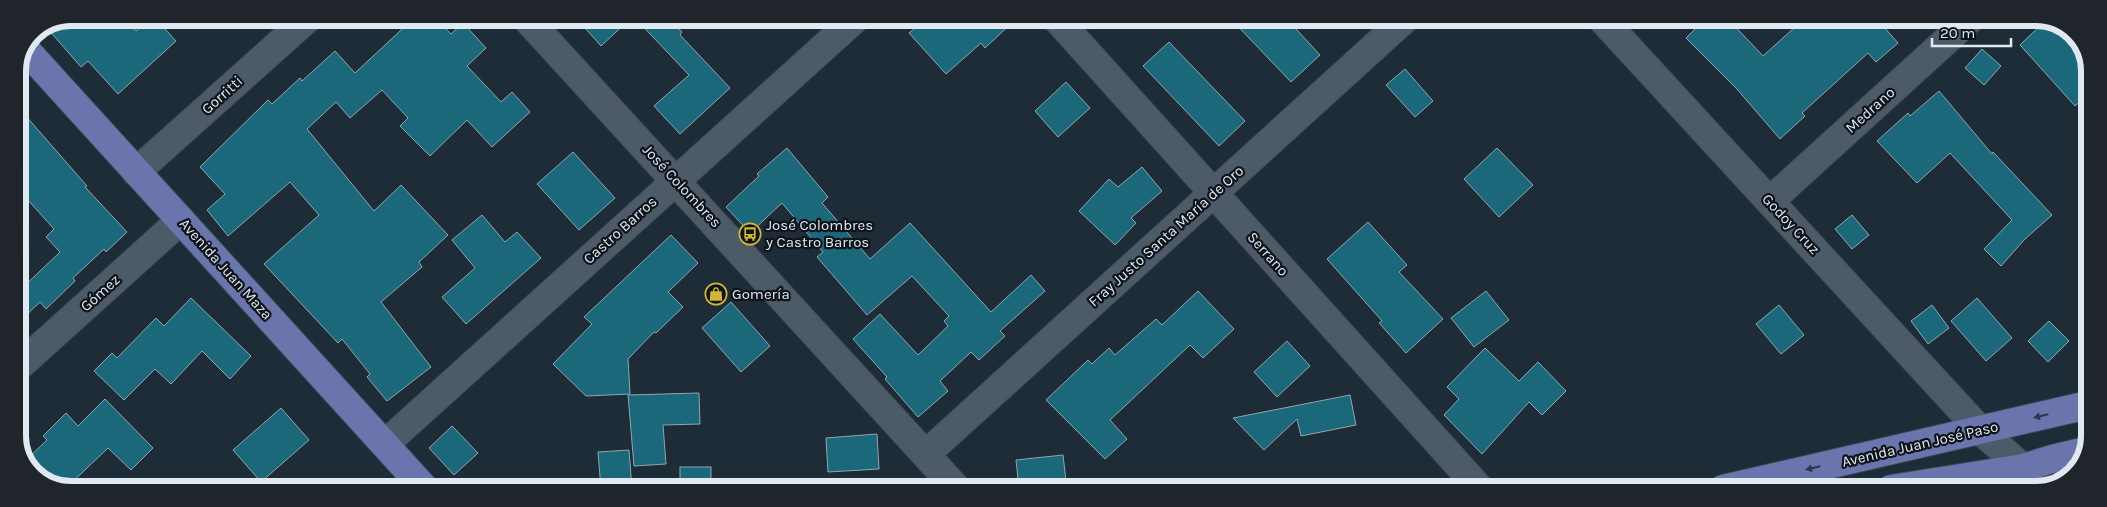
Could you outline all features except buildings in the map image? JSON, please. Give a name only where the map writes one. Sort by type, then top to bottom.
[{"type":"main road","name":"Avenida Juan Maza","points":[[30,54],[418,481]]},
{"type":"main road","name":"Avenida Juan José Paso","points":[[1758,481],[2081,407]]},
{"type":"main road","points":[[1994,481],[2032,478],[2052,459],[2077,453]]},
{"type":"street","name":"Gorritti","points":[[136,172],[299,26]]},
{"type":"street","name":"José Colombres","points":[[533,26],[950,481]]},
{"type":"street","name":"Castro Barros","points":[[385,444],[847,26]]},
{"type":"street","name":"Serrano","points":[[1063,26],[1473,481]]},
{"type":"street","name":"Fray Justo Santa María de Oro","points":[[926,454],[1397,26]]},
{"type":"street","name":"Godoy Cruz","points":[[1608,26],[1980,430],[2032,478]]},
{"type":"street","name":"Medrano","points":[[1770,201],[1961,26]]},
{"type":"street","name":"Gómez","points":[[26,360],[181,220]]},
{"type":"place","name":"José Colombres y Castro Barros","points":[[750,234]]},
{"type":"place","name":"Gomería","points":[[716,294]]}]
